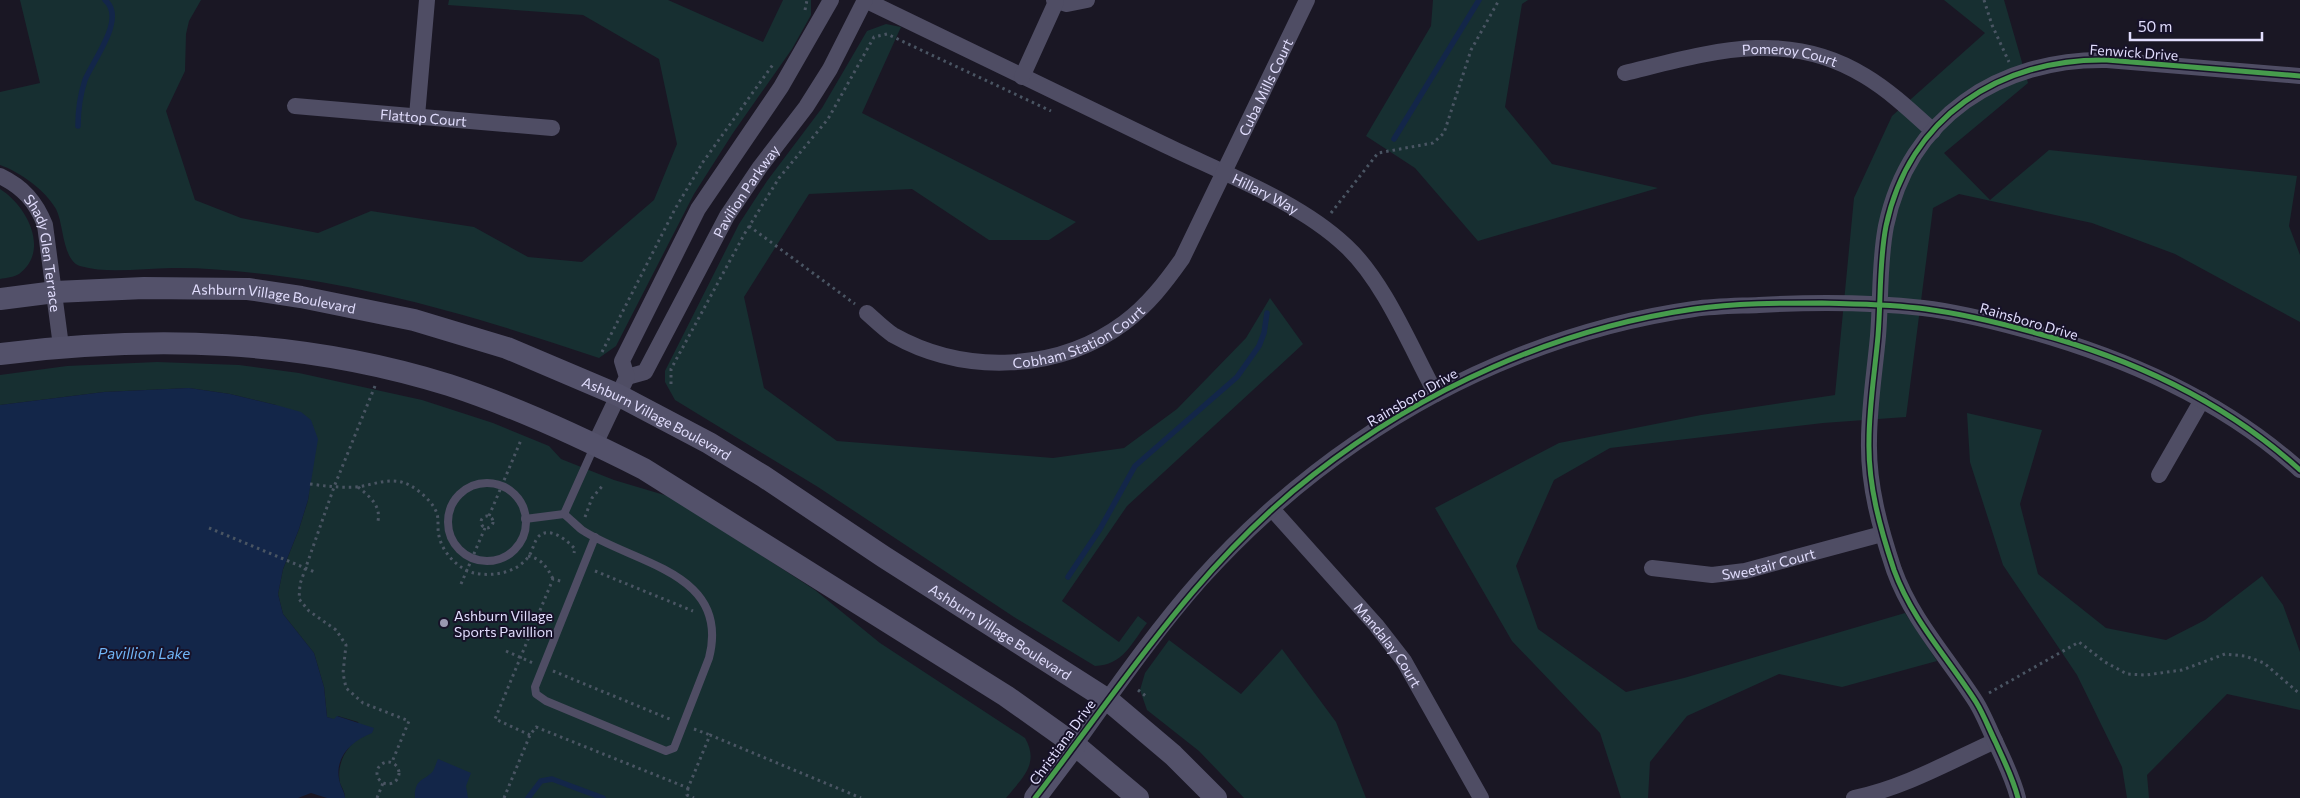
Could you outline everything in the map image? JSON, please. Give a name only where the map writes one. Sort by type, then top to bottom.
[{"type":"main road","name":"Ashburn Village Boulevard","points":[[0,300],[55,292],[144,288],[248,290],[301,297],[414,320],[466,334],[622,386],[1108,700],[1173,755],[1216,798]]},
{"type":"main road","points":[[0,354],[61,346],[132,342],[256,346],[383,367],[449,385],[501,404],[595,444],[644,469],[675,488],[1006,696],[1075,745],[1138,798]]},
{"type":"main road","name":"Christiana Drive","points":[[1035,798],[1075,745]]},
{"type":"street","points":[[417,116],[427,0]]},
{"type":"street","points":[[595,444],[622,386],[622,361],[698,209],[781,87],[831,0]]},
{"type":"street","name":"Pavilion Parkway","points":[[622,386],[645,372],[727,216],[760,167],[806,107],[830,69],[865,0]]},
{"type":"street","name":"Hillary Way","points":[[865,0],[1225,174],[1301,212],[1322,225],[1347,247],[1366,268],[1382,293],[1436,394]]},
{"type":"street","points":[[1022,77],[1055,1],[1067,4],[1087,0]]},
{"type":"street","name":"Cuba Mills Court","points":[[1225,174],[1307,0]]},
{"type":"street","name":"Pomeroy Court","points":[[1625,73],[1725,49],[1760,46],[1794,50],[1830,59],[1864,75],[1890,93],[1933,131]]},
{"type":"street","name":"Fenwick Drive","points":[[2018,798],[2008,767],[1995,742],[1988,722],[1975,701],[1932,643],[1914,612],[1896,574],[1882,534],[1872,488],[1869,440],[1883,247],[1891,208],[1908,168],[1933,131],[1947,116],[1978,92],[2014,74],[2040,66],[2083,59],[2300,76]]},
{"type":"street","name":"Flattop Court","points":[[295,106],[552,128]]},
{"type":"street","name":"Cobham Station Court","points":[[867,313],[892,334],[918,347],[945,356],[973,362],[1031,361],[1059,354],[1086,344],[1124,323],[1166,283],[1182,259],[1225,174]]},
{"type":"street","name":"Shady Glen Terrace","points":[[0,176],[18,186],[38,208],[45,225],[61,346]]},
{"type":"street","name":"Rainsboro Drive","points":[[1108,700],[1164,624],[1201,580],[1272,509],[1357,442],[1436,394],[1480,372],[1586,333],[1641,319],[1707,308],[1794,303],[1880,304],[1925,308],[1976,317],[2060,340],[2144,371],[2202,400],[2251,430],[2300,470]]},
{"type":"street","points":[[2159,475],[2202,400]]},
{"type":"street","name":"Mandalay Court","points":[[1272,509],[1376,625],[1404,661],[1481,798]]},
{"type":"street","name":"Sweetair Court","points":[[1652,568],[1712,575],[1744,571],[1882,534]]},
{"type":"street","name":"Christiana Drive","points":[[1075,745],[1108,700]]},
{"type":"street","points":[[1854,798],[1875,794],[1903,784],[1995,742]]},
{"type":"lane","points":[[564,514],[595,444]]},
{"type":"lane","points":[[490,483],[502,486],[512,492],[520,502],[525,519],[523,537],[517,548],[496,560],[484,561],[472,558],[462,552],[454,543],[449,532],[448,520],[451,508],[457,497],[467,489],[478,484],[490,483]]},
{"type":"lane","points":[[525,519],[564,514],[581,529],[595,537],[676,574],[705,602],[710,617],[712,647],[674,748],[666,752],[540,699],[536,694],[536,687],[543,667],[595,537]]},
{"type":"path","points":[[1322,225],[1378,153],[1433,143],[1444,134],[1471,50],[1500,0]]},
{"type":"path","points":[[1984,0],[1992,25],[2014,74]]},
{"type":"path","points":[[671,384],[671,369],[749,226],[779,178],[828,118],[874,37],[887,34],[1056,113]]},
{"type":"path","points":[[749,226],[867,313]]},
{"type":"path","points":[[383,367],[334,488],[300,584],[299,599],[309,611],[336,630],[346,645],[343,673],[346,688],[363,703],[409,722],[392,762]]},
{"type":"path","points":[[462,584],[484,528],[481,522],[489,516],[521,440]]},
{"type":"path","points":[[310,484],[334,488],[380,481],[396,481],[411,486],[426,497],[437,514],[439,539],[447,554],[467,571],[492,576],[504,573],[520,564],[528,556],[538,537],[543,533],[553,533],[568,540],[575,549]]},
{"type":"path","points":[[573,560],[592,498],[604,484]]},
{"type":"path","points":[[357,486],[370,497],[377,507],[378,520]]},
{"type":"path","points":[[484,528],[491,527],[493,524],[489,516]]},
{"type":"path","points":[[209,528],[317,573]]},
{"type":"path","points":[[528,556],[536,558],[545,565],[553,579],[564,583],[595,571],[710,617]]},
{"type":"path","points":[[564,583],[567,576]]},
{"type":"path","points":[[530,735],[495,719],[553,579]]},
{"type":"path","points":[[1975,701],[2079,642],[2105,662],[2127,674],[2146,675],[2182,670],[2225,654],[2246,656],[2264,663],[2300,694]]},
{"type":"path","points":[[506,651],[710,735]]},
{"type":"path","points":[[1138,690],[1147,697]]},
{"type":"path","points":[[384,762],[392,762],[398,768],[398,777],[392,783],[383,783],[377,777],[377,768],[384,762]]},
{"type":"path","points":[[377,798],[383,783]]},
{"type":"path","points":[[688,788],[687,795],[694,798]]},
{"type":"green space","points":[[20,0],[201,0],[189,21],[186,34],[185,71],[166,111],[195,200],[241,218],[318,233],[371,211],[474,227],[528,257],[582,262],[654,200],[677,144],[659,59],[583,15],[448,5],[449,0],[668,0],[763,42],[783,0],[811,0],[811,15],[792,49],[733,133],[694,194],[616,346],[599,358],[472,318],[386,295],[342,286],[226,270],[166,268],[104,270],[80,266],[70,257],[59,216],[51,202],[31,182],[16,172],[0,165],[0,92],[40,83]]},
{"type":"green space","points":[[1433,0],[1528,0],[1522,4],[1505,107],[1552,164],[1658,188],[1478,241],[1415,168],[1366,136],[1431,26]]},
{"type":"green space","points":[[1944,0],[2004,0],[2028,83],[1944,153],[1990,200],[2049,150],[2297,176],[2289,226],[2300,255],[2300,322],[2175,254],[2092,223],[1959,194],[1933,208],[1906,417],[1823,423],[1610,448],[1554,480],[1516,566],[1538,629],[1626,692],[1684,678],[1905,613],[1937,661],[1842,687],[1779,674],[1687,716],[1650,762],[1648,798],[1621,798],[1600,733],[1512,641],[1435,508],[1559,443],[1701,415],[1835,395],[1854,198],[1892,116],[1985,33]]},
{"type":"green space","points":[[886,24],[901,27],[862,113],[1076,222],[1049,240],[989,240],[912,189],[809,194],[744,297],[764,388],[837,441],[1053,458],[1124,448],[1177,409],[1246,338],[1270,298],[1303,344],[1127,506],[1062,601],[1119,642],[1138,616],[1147,623],[1131,646],[1120,657],[1105,665],[1095,666],[1014,617],[818,487],[675,400],[665,382],[665,371],[739,224],[767,181],[822,108],[867,31]]},
{"type":"green space","points":[[0,189],[10,196],[26,217],[34,241],[33,253],[28,264],[19,274],[0,279]]},
{"type":"green space","name":"Ashburn Village Sports Pavillion","points":[[157,362],[239,365],[299,373],[422,400],[493,423],[549,446],[561,459],[614,480],[671,497],[815,590],[880,643],[1025,738],[1031,756],[1027,770],[1006,798],[345,798],[340,783],[339,769],[343,757],[351,745],[361,737],[358,722],[338,716],[335,720],[327,717],[324,687],[314,653],[283,614],[278,594],[283,569],[308,500],[311,475],[276,405],[230,394],[189,388],[104,392],[0,405],[0,375],[67,366]]},
{"type":"green space","points":[[1967,413],[2042,430],[2020,504],[2038,574],[2106,628],[2166,640],[2205,620],[2262,576],[2283,605],[2300,652],[2300,710],[2227,694],[2147,775],[2149,798],[2127,798],[2122,767],[2077,675],[2003,565],[1970,462]]},
{"type":"green space","points":[[1169,640],[1241,694],[1282,649],[1336,722],[1366,798],[1244,798],[1199,751],[1147,710],[1140,690],[1145,673]]},
{"type":"water","name":"Pavillion Lake","points":[[189,388],[230,394],[276,405],[301,412],[311,420],[318,439],[308,500],[283,569],[278,594],[283,614],[314,653],[324,687],[327,717],[334,719],[337,716],[374,728],[372,733],[364,736],[351,746],[342,758],[339,774],[345,798],[327,798],[311,793],[298,798],[0,798],[0,405],[104,392]]},
{"type":"water","points":[[438,759],[471,773],[466,786],[468,798],[415,798],[418,783],[433,771]]},
{"type":"waterway","points":[[78,126],[78,114],[85,80],[110,28],[111,8],[105,0]]},
{"type":"waterway","points":[[1394,139],[1479,0]]},
{"type":"waterway","points":[[1068,577],[1100,529],[1135,466],[1237,377],[1259,346],[1264,333],[1267,313]]},
{"type":"waterway","points":[[528,798],[541,781],[552,779],[603,798]]},
{"type":"cycle path","points":[[2018,798],[2014,784],[1979,707],[1910,606],[1894,570],[1876,506],[1869,457],[1870,415],[1878,336],[1884,240],[1886,226],[1898,187],[1915,154],[1938,125],[1965,101],[1996,83],[2031,70],[2068,62],[2107,60],[2300,76]]},
{"type":"cycle path","points":[[1035,798],[1131,669],[1198,586],[1233,547],[1313,475],[1355,444],[1445,390],[1493,367],[1591,331],[1642,318],[1694,309],[1758,304],[1887,305],[1913,307],[1968,316],[2072,344],[2143,370],[2210,404],[2241,424],[2300,470]]},
{"type":"place","name":"Ashburn Village Sports Pavillion","points":[[444,623]]}]
